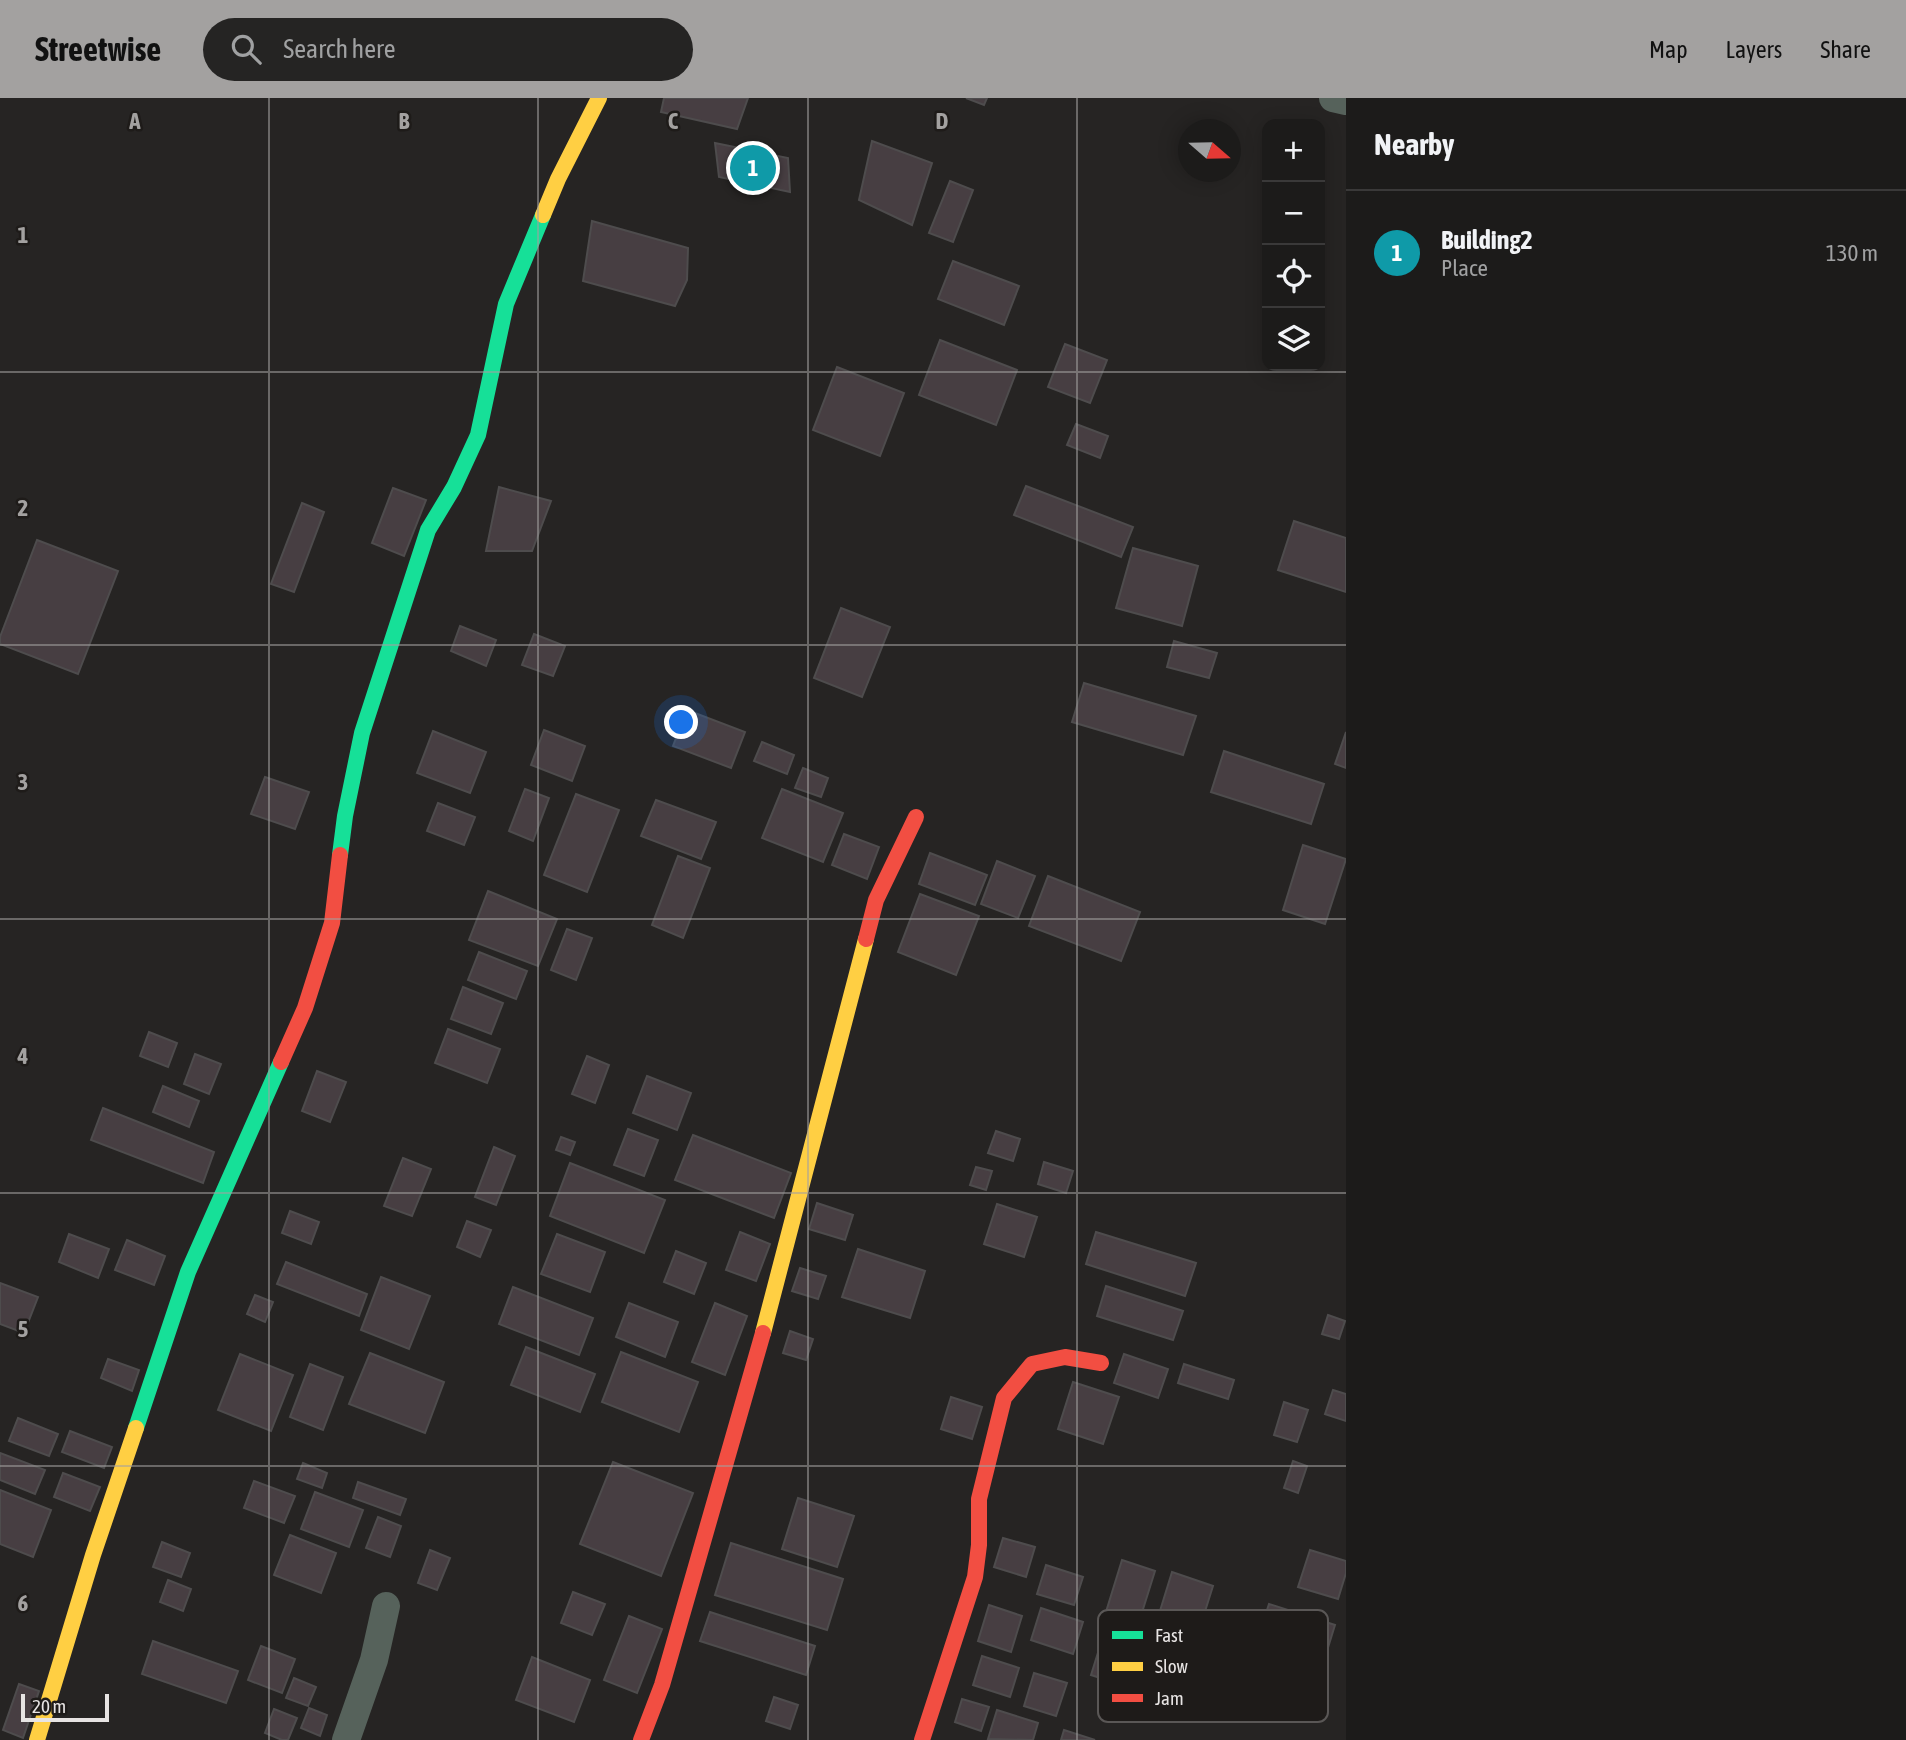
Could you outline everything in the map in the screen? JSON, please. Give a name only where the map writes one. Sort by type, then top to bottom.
[{"type":"street","points":[[37,1740],[93,1555],[188,1272],[305,1008],[332,923],[345,816],[362,733],[428,530],[454,487],[478,435],[506,304],[558,178],[599,98]]},
{"type":"street","points":[[1333,98],[1346,101]]},
{"type":"street","points":[[641,1740],[662,1685],[741,1412],[876,900],[916,817]]},
{"type":"street","points":[[922,1740],[975,1577],[979,1545],[979,1499],[1004,1398],[1032,1364],[1065,1357],[1101,1363]]},
{"type":"street","points":[[346,1740],[374,1660],[386,1606]]},
{"type":"building","points":[[664,98],[748,98],[737,129],[661,112]]},
{"type":"building","points":[[966,98],[987,98],[984,105]]},
{"type":"building","points":[[872,141],[932,163],[912,225],[859,200]]},
{"type":"building","points":[[715,143],[788,158],[790,192],[719,177]]},
{"type":"building","points":[[950,181],[973,190],[953,242],[929,233]]},
{"type":"building","points":[[592,221],[688,248],[687,280],[675,306],[583,281]]},
{"type":"building","points":[[953,261],[1019,286],[1004,325],[938,299]]},
{"type":"building","points":[[940,340],[1017,370],[996,425],[919,395]]},
{"type":"building","points":[[1065,344],[1107,360],[1090,403],[1048,387]]},
{"type":"building","points":[[837,367],[904,393],[880,456],[813,430]]},
{"type":"building","points":[[1076,424],[1108,436],[1100,458],[1067,445]]},
{"type":"building","points":[[1026,486],[1133,527],[1121,557],[1014,515]]},
{"type":"building","points":[[499,487],[551,501],[532,551],[486,551]]},
{"type":"building","points":[[393,488],[426,500],[404,556],[372,543]]},
{"type":"building","points":[[302,503],[324,512],[294,592],[271,584]]},
{"type":"building","points":[[1294,521],[1346,538],[1346,592],[1278,570]]},
{"type":"building","points":[[37,540],[118,571],[78,674],[0,644],[0,637]]},
{"type":"building","points":[[1133,548],[1198,566],[1182,626],[1116,608]]},
{"type":"building","points":[[841,608],[890,627],[862,697],[814,678]]},
{"type":"building","points":[[460,626],[496,640],[486,666],[451,651]]},
{"type":"building","points":[[534,634],[565,646],[553,676],[522,665]]},
{"type":"building","points":[[1174,641],[1217,653],[1209,678],[1167,667]]},
{"type":"building","points":[[1084,683],[1196,716],[1183,755],[1072,722]]},
{"type":"building","points":[[687,710],[745,732],[731,768],[673,746]]},
{"type":"building","points":[[544,730],[585,746],[572,781],[531,765]]},
{"type":"building","points":[[433,731],[486,752],[470,793],[417,773]]},
{"type":"building","points":[[1346,732],[1346,768],[1335,764]]},
{"type":"building","points":[[762,742],[794,755],[787,774],[754,761]]},
{"type":"building","points":[[1224,751],[1324,784],[1311,824],[1211,792]]},
{"type":"building","points":[[803,768],[828,778],[821,797],[795,788]]},
{"type":"building","points":[[265,777],[309,792],[295,829],[251,814]]},
{"type":"building","points":[[525,789],[549,798],[533,841],[509,831]]},
{"type":"building","points":[[782,789],[843,813],[823,862],[762,838]]},
{"type":"building","points":[[576,794],[619,810],[587,892],[544,875]]},
{"type":"building","points":[[656,800],[716,822],[701,859],[641,836]]},
{"type":"building","points":[[438,803],[475,817],[464,845],[427,831]]},
{"type":"building","points":[[844,834],[879,847],[867,879],[832,865]]},
{"type":"building","points":[[1303,845],[1346,859],[1325,924],[1283,910]]},
{"type":"building","points":[[930,853],[987,875],[975,905],[919,884]]},
{"type":"building","points":[[678,856],[710,868],[683,938],[652,925]]},
{"type":"building","points":[[997,861],[1035,876],[1018,918],[981,904]]},
{"type":"building","points":[[1048,876],[1140,912],[1121,961],[1029,926]]},
{"type":"building","points":[[488,891],[557,919],[538,966],[469,940]]},
{"type":"building","points":[[920,894],[979,916],[956,975],[898,952]]},
{"type":"building","points":[[567,929],[592,938],[576,980],[551,970]]},
{"type":"building","points":[[479,952],[527,971],[516,999],[468,980]]},
{"type":"building","points":[[463,987],[503,1003],[491,1034],[451,1019]]},
{"type":"building","points":[[448,1029],[500,1049],[487,1083],[435,1063]]},
{"type":"building","points":[[149,1032],[177,1043],[168,1067],[140,1056]]},
{"type":"building","points":[[195,1054],[221,1064],[209,1094],[184,1084]]},
{"type":"building","points":[[587,1056],[609,1065],[595,1103],[572,1094]]},
{"type":"building","points":[[317,1071],[346,1082],[330,1122],[302,1111]]},
{"type":"building","points":[[647,1076],[691,1093],[677,1130],[633,1113]]},
{"type":"building","points":[[163,1086],[199,1101],[189,1127],[153,1112]]},
{"type":"building","points":[[103,1108],[214,1152],[203,1183],[91,1140]]},
{"type":"building","points":[[628,1129],[658,1140],[644,1176],[614,1165]]},
{"type":"building","points":[[996,1131],[1020,1139],[1013,1161],[988,1153]]},
{"type":"building","points":[[693,1135],[791,1173],[774,1218],[675,1180]]},
{"type":"building","points":[[561,1137],[575,1142],[570,1155],[556,1150]]},
{"type":"building","points":[[494,1147],[515,1156],[496,1205],[475,1197]]},
{"type":"building","points":[[403,1158],[431,1169],[412,1216],[384,1206]]},
{"type":"building","points":[[1044,1162],[1073,1171],[1066,1193],[1038,1184]]},
{"type":"building","points":[[570,1163],[665,1200],[644,1253],[550,1216]]},
{"type":"building","points":[[976,1167],[992,1171],[986,1190],[970,1185]]},
{"type":"building","points":[[817,1203],[853,1215],[845,1240],[809,1229]]},
{"type":"building","points":[[997,1204],[1037,1217],[1024,1257],[984,1244]]},
{"type":"building","points":[[290,1211],[319,1222],[311,1244],[282,1233]]},
{"type":"building","points":[[467,1221],[491,1230],[480,1257],[457,1247]]},
{"type":"building","points":[[740,1232],[770,1244],[756,1281],[726,1270]]},
{"type":"building","points":[[1096,1232],[1196,1263],[1185,1296],[1086,1264]]},
{"type":"building","points":[[69,1234],[109,1249],[98,1278],[59,1262]]},
{"type":"building","points":[[557,1234],[605,1252],[590,1292],[541,1274]]},
{"type":"building","points":[[127,1240],[165,1256],[154,1285],[115,1270]]},
{"type":"building","points":[[858,1249],[925,1271],[910,1318],[842,1297]]},
{"type":"building","points":[[676,1251],[706,1263],[694,1294],[664,1282]]},
{"type":"building","points":[[286,1262],[367,1294],[359,1316],[277,1284]]},
{"type":"building","points":[[800,1268],[826,1276],[818,1299],[792,1291]]},
{"type":"building","points":[[381,1277],[430,1296],[409,1349],[361,1330]]},
{"type":"building","points":[[0,1283],[38,1297],[24,1333],[0,1324]]},
{"type":"building","points":[[1106,1286],[1183,1311],[1173,1340],[1097,1316]]},
{"type":"building","points":[[513,1287],[593,1318],[579,1355],[499,1324]]},
{"type":"building","points":[[255,1295],[273,1302],[265,1322],[247,1314]]},
{"type":"building","points":[[629,1303],[678,1322],[665,1357],[616,1337]]},
{"type":"building","points":[[715,1303],[747,1316],[725,1375],[692,1362]]},
{"type":"building","points":[[1328,1315],[1345,1321],[1339,1339],[1322,1334]]},
{"type":"building","points":[[790,1331],[813,1339],[806,1360],[783,1353]]},
{"type":"building","points":[[526,1347],[595,1374],[580,1412],[511,1385]]},
{"type":"building","points":[[621,1352],[698,1382],[679,1432],[602,1402]]},
{"type":"building","points":[[370,1353],[444,1382],[425,1433],[349,1404]]},
{"type":"building","points":[[240,1354],[293,1375],[271,1431],[218,1410]]},
{"type":"building","points":[[1124,1354],[1168,1369],[1158,1398],[1114,1383]]},
{"type":"building","points":[[108,1359],[139,1370],[132,1391],[101,1378]]},
{"type":"building","points":[[310,1364],[343,1377],[323,1430],[290,1417]]},
{"type":"building","points":[[1184,1364],[1234,1380],[1228,1399],[1178,1383]]},
{"type":"building","points":[[1073,1382],[1119,1397],[1103,1444],[1058,1429]]},
{"type":"building","points":[[1333,1390],[1346,1394],[1346,1421],[1325,1414]]},
{"type":"building","points":[[951,1397],[982,1407],[972,1439],[941,1429]]},
{"type":"building","points":[[1284,1402],[1308,1410],[1297,1442],[1274,1435]]},
{"type":"building","points":[[18,1418],[58,1434],[49,1456],[9,1441]]},
{"type":"building","points":[[70,1431],[112,1447],[104,1468],[62,1452]]},
{"type":"building","points":[[0,1453],[45,1470],[35,1494],[0,1480]]},
{"type":"building","points":[[1293,1461],[1307,1466],[1298,1493],[1284,1488]]},
{"type":"building","points":[[613,1462],[693,1493],[661,1576],[580,1544]]},
{"type":"building","points":[[303,1463],[327,1473],[322,1488],[297,1479]]},
{"type":"building","points":[[63,1473],[100,1487],[90,1511],[54,1497]]},
{"type":"building","points":[[254,1481],[295,1496],[284,1523],[244,1508]]},
{"type":"building","points":[[358,1482],[406,1499],[400,1515],[353,1498]]},
{"type":"building","points":[[0,1490],[51,1510],[33,1557],[0,1544]]},
{"type":"building","points":[[315,1492],[363,1510],[349,1547],[301,1529]]},
{"type":"building","points":[[798,1498],[854,1516],[837,1567],[782,1549]]},
{"type":"building","points":[[378,1517],[401,1526],[390,1557],[366,1548]]},
{"type":"building","points":[[290,1535],[336,1553],[321,1593],[274,1575]]},
{"type":"building","points":[[1003,1538],[1035,1547],[1026,1577],[994,1567]]},
{"type":"building","points":[[162,1542],[190,1553],[181,1577],[153,1567]]},
{"type":"building","points":[[731,1543],[843,1579],[827,1630],[715,1595]]},
{"type":"building","points":[[430,1550],[450,1558],[437,1590],[418,1583]]},
{"type":"building","points":[[1310,1550],[1346,1561],[1346,1573],[1338,1599],[1298,1587]]},
{"type":"building","points":[[1122,1560],[1155,1571],[1143,1610],[1107,1610]]},
{"type":"building","points":[[1046,1565],[1083,1577],[1074,1605],[1037,1594]]},
{"type":"building","points":[[1172,1572],[1213,1586],[1205,1610],[1160,1610]]},
{"type":"building","points":[[168,1580],[191,1589],[183,1611],[160,1602]]},
{"type":"building","points":[[573,1592],[605,1604],[592,1635],[561,1623]]},
{"type":"building","points":[[1269,1604],[1288,1610],[1267,1610]]},
{"type":"building","points":[[989,1605],[1022,1616],[1011,1652],[978,1641]]},
{"type":"building","points":[[1041,1608],[1083,1622],[1073,1654],[1031,1640]]},
{"type":"building","points":[[710,1612],[815,1646],[806,1675],[700,1641]]},
{"type":"building","points":[[629,1616],[662,1629],[637,1693],[604,1680]]},
{"type":"building","points":[[1328,1623],[1335,1625],[1328,1648]]},
{"type":"building","points":[[153,1641],[238,1671],[226,1703],[142,1674]]},
{"type":"building","points":[[261,1646],[295,1659],[282,1693],[248,1680]]},
{"type":"building","points":[[1098,1653],[1098,1677],[1091,1675]]},
{"type":"building","points":[[982,1656],[1019,1668],[1010,1697],[973,1685]]},
{"type":"building","points":[[532,1657],[590,1680],[574,1722],[516,1700]]},
{"type":"building","points":[[1034,1673],[1067,1683],[1056,1716],[1024,1706]]},
{"type":"building","points":[[294,1678],[316,1687],[308,1706],[286,1698]]},
{"type":"building","points":[[19,1684],[39,1691],[23,1738],[3,1730]]},
{"type":"building","points":[[774,1697],[798,1705],[790,1729],[766,1721]]},
{"type":"building","points":[[962,1699],[989,1707],[981,1731],[955,1722]]},
{"type":"building","points":[[309,1708],[327,1715],[320,1736],[301,1728]]},
{"type":"building","points":[[274,1709],[297,1718],[288,1740],[265,1733]]},
{"type":"building","points":[[997,1710],[1038,1723],[1033,1740],[988,1739]]},
{"type":"building","points":[[1064,1730],[1095,1740],[1061,1740]]},
{"type":"traffic: fast","points":[[340,855],[362,733],[428,530],[454,487],[478,435],[506,304],[543,215]]},
{"type":"traffic: fast","points":[[136,1428],[188,1272],[281,1062]]},
{"type":"traffic: slow","points":[[543,215],[599,98]]},
{"type":"traffic: slow","points":[[763,1333],[866,939]]},
{"type":"traffic: slow","points":[[37,1740],[93,1555],[136,1428]]},
{"type":"traffic: jam","points":[[866,939],[876,900],[916,817]]},
{"type":"traffic: jam","points":[[281,1062],[305,1008],[332,923],[340,855]]},
{"type":"traffic: jam","points":[[641,1740],[662,1685],[763,1333]]},
{"type":"traffic: jam","points":[[922,1740],[975,1577],[979,1545],[979,1499],[1004,1398],[1032,1364],[1065,1357],[1101,1363]]},
{"type":"place","name":"Building2","points":[[753,168]]}]
